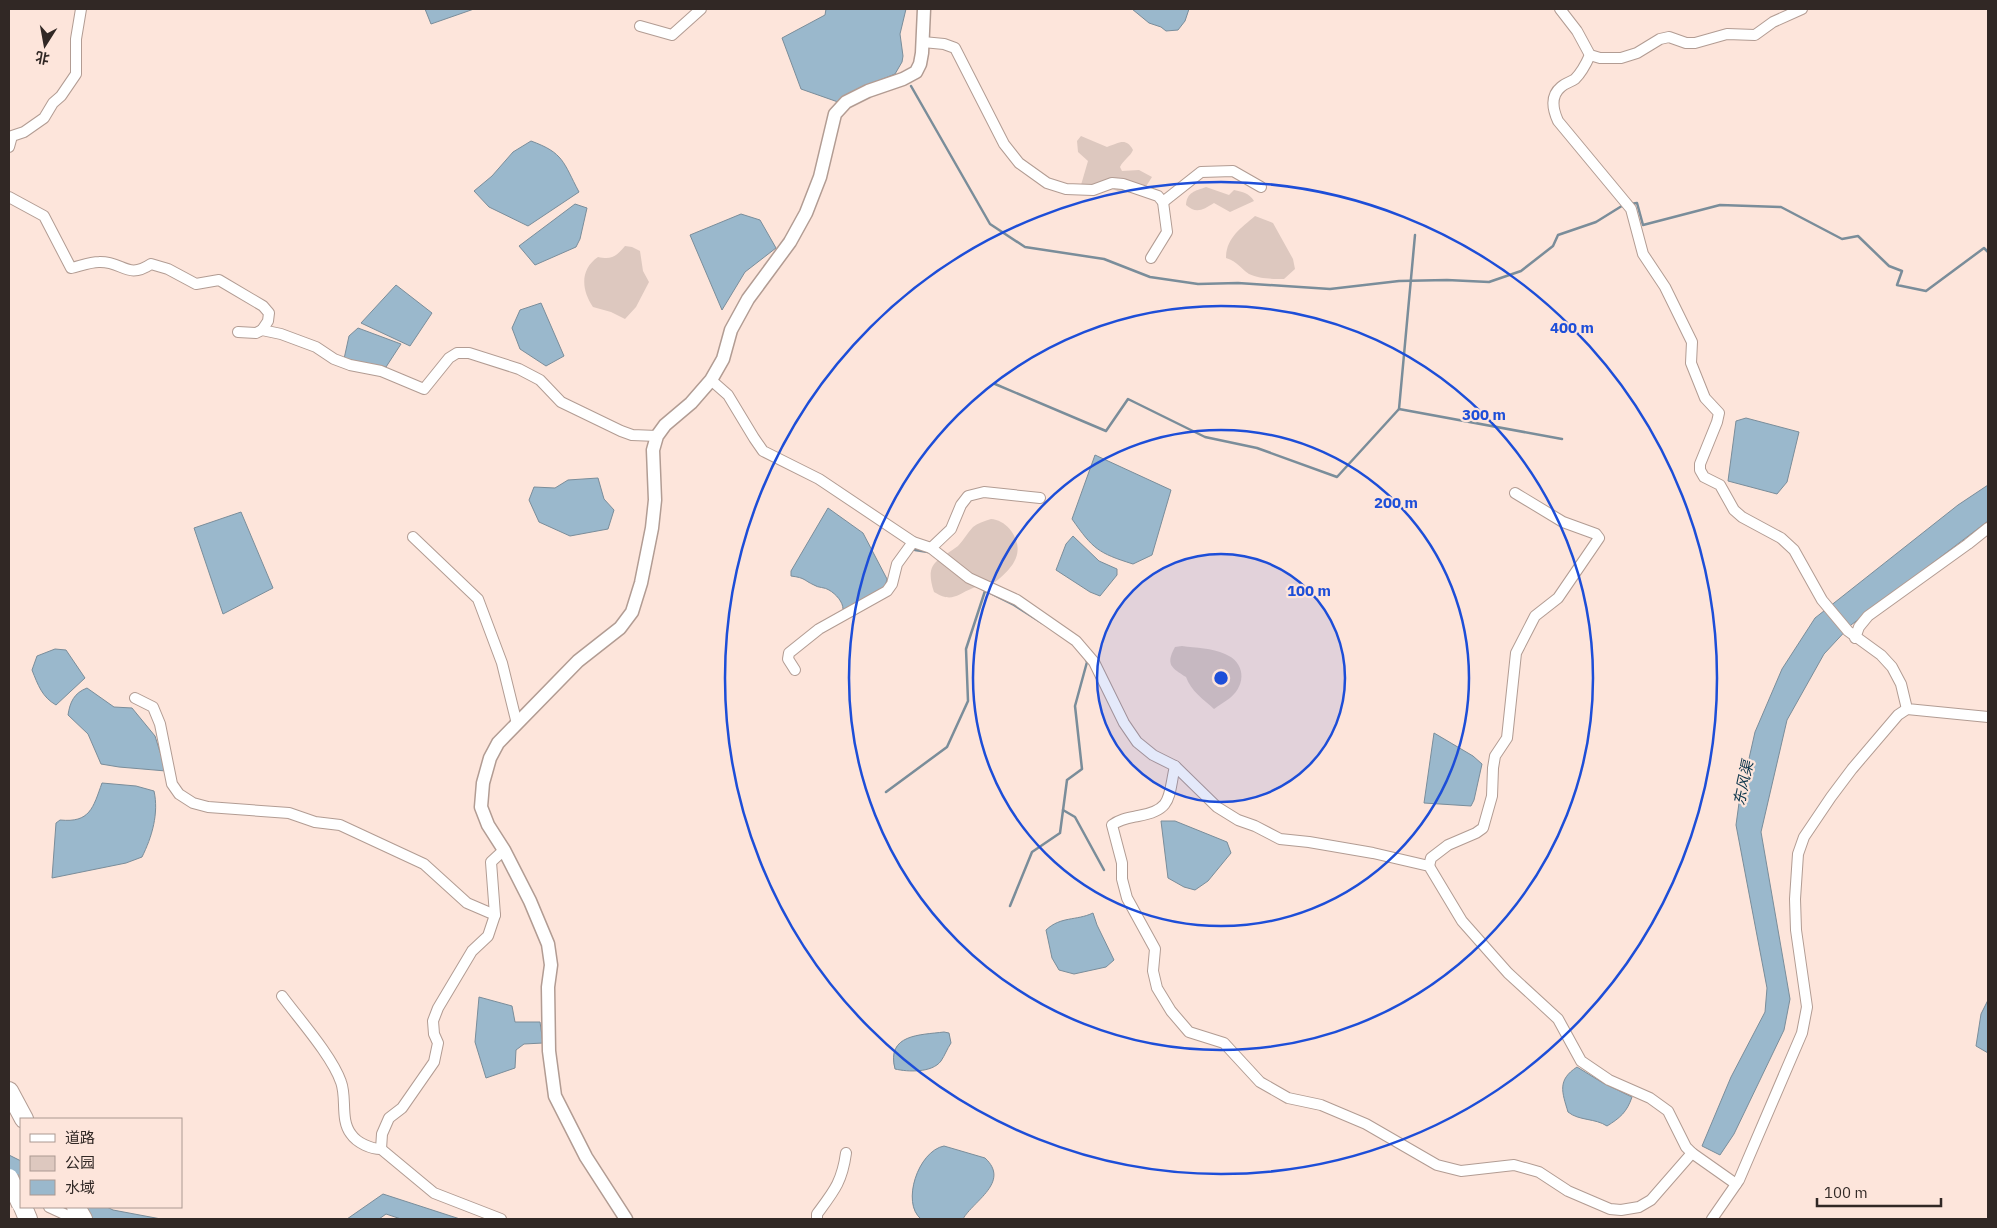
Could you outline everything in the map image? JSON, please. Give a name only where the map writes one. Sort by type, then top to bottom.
[{"type":"highway","points":[[9,1091],[23,1118]]},
{"type":"highway","points":[[9,1178],[20,1201]]},
{"type":"highway","points":[[77,1208],[83,1219]]},
{"type":"street","points":[[9,147],[12,136],[24,132],[44,118],[53,103],[61,96],[76,74],[76,39],[80,9]]},
{"type":"street","points":[[640,26],[672,35],[701,9]]},
{"type":"street","points":[[626,1219],[586,1157],[555,1096],[549,1051],[548,987],[551,965],[548,944],[530,901],[504,850],[488,826],[481,807],[490,758],[498,743],[578,661],[620,628],[632,612],[641,583],[652,528],[655,500],[653,450],[657,436],[665,426],[691,403],[711,380],[723,359],[731,330],[748,299],[790,242],[806,213],[820,177],[835,114],[846,102],[868,91],[904,79],[916,72],[920,64],[923,42],[924,9]]},
{"type":"street","points":[[1560,9],[1577,31],[1590,55],[1600,58],[1621,58],[1637,53],[1660,39],[1669,37],[1686,43],[1695,43],[1726,34],[1755,35],[1773,22],[1802,9]]},
{"type":"street","points":[[923,42],[944,44],[955,48],[1004,144],[1019,163],[1047,183],[1066,189],[1093,190],[1112,183],[1123,184],[1158,196],[1164,202],[1167,232],[1151,258]]},
{"type":"street","points":[[1590,55],[1585,67],[1573,80],[1560,87],[1554,97],[1553,110],[1558,121],[1628,204],[1644,254],[1665,287],[1692,342],[1691,363],[1705,398],[1719,413],[1700,464],[1700,470],[1704,477],[1720,485],[1734,510],[1742,517],[1781,538],[1794,550],[1822,600],[1852,635],[1881,655],[1892,667],[1901,684],[1907,708]]},
{"type":"street","points":[[1164,202],[1201,172],[1234,171],[1261,187]]},
{"type":"street","points":[[9,197],[44,216],[71,268],[99,262],[140,272],[151,264],[168,268],[196,284],[219,280],[263,306],[269,314],[268,321],[262,330],[256,334],[238,332]]},
{"type":"street","points":[[262,330],[281,334],[316,346],[334,359],[350,365],[381,371],[424,389],[449,358],[457,353],[469,353],[519,369],[540,380],[561,402],[620,431],[632,435],[657,436]]},
{"type":"street","points":[[711,380],[728,395],[763,451],[819,479],[913,542],[931,548],[969,578],[1017,600],[1076,641],[1094,662],[1124,723],[1137,742],[1153,755],[1175,766],[1217,807],[1238,820],[1256,826],[1280,840],[1309,842],[1346,848],[1429,866]]},
{"type":"street","points":[[931,548],[951,529],[961,504],[968,496],[984,492],[1040,498]]},
{"type":"street","points":[[1515,494],[1564,522],[1596,534],[1599,538],[1558,598],[1535,616],[1516,652],[1507,738],[1496,756],[1493,768],[1492,796],[1483,828],[1448,845],[1431,858],[1429,866],[1462,921],[1508,973],[1558,1019],[1581,1061],[1609,1080],[1650,1098],[1668,1111],[1686,1147],[1736,1184]]},
{"type":"street","points":[[1852,635],[1868,616],[1988,528]]},
{"type":"street","points":[[413,536],[478,599],[502,663],[517,724]]},
{"type":"street","points":[[795,670],[788,659],[789,653],[819,629],[887,591],[892,584],[897,564],[913,542]]},
{"type":"street","points":[[135,698],[152,707],[160,724],[172,784],[179,794],[193,803],[208,807],[289,813],[315,822],[340,825],[424,864],[467,903],[495,915]]},
{"type":"street","points":[[1712,1219],[1736,1184],[1786,1072],[1804,1024],[1807,1007],[1797,938],[1795,899],[1798,854],[1804,837],[1852,769],[1898,715],[1907,708],[1988,717]]},
{"type":"street","points":[[1175,766],[1168,796],[1163,808],[1153,813],[1120,819],[1112,825],[1122,863],[1122,879],[1127,898],[1155,949],[1153,971],[1157,988],[1171,1011],[1189,1032],[1224,1043],[1260,1082],[1288,1098],[1321,1106],[1366,1124],[1437,1165],[1461,1171],[1514,1165],[1539,1172],[1568,1191],[1610,1209],[1621,1210],[1639,1207],[1651,1200],[1692,1153]]},
{"type":"street","points":[[381,1149],[382,1134],[388,1118],[402,1108],[434,1062],[438,1043],[434,1034],[433,1022],[438,1008],[472,951],[488,936],[495,915],[491,862],[504,850]]},
{"type":"street","points":[[282,996],[317,1043],[342,1083],[347,1127],[352,1136],[372,1149],[381,1149],[434,1193],[500,1219]]},
{"type":"street","points":[[817,1219],[817,1214],[840,1183],[844,1171],[846,1153]]},
{"type":"street","points":[[51,1208],[75,1219]]},
{"type":"green space","points":[[1081,136],[1107,147],[1122,142],[1128,143],[1133,150],[1120,167],[1122,171],[1139,170],[1152,177],[1145,188],[1131,193],[1120,192],[1104,186],[1088,191],[1081,185],[1088,161],[1078,152],[1077,141]]},
{"type":"green space","points":[[1206,187],[1229,195],[1234,190],[1240,191],[1254,201],[1230,212],[1214,203],[1200,210],[1186,205],[1190,195]]},
{"type":"green space","points":[[1255,216],[1273,223],[1293,259],[1295,269],[1284,279],[1253,276],[1226,258],[1231,239]]},
{"type":"green space","points":[[625,246],[640,251],[643,271],[649,282],[636,307],[625,319],[611,312],[593,307],[586,294],[584,281],[585,274],[592,262],[598,257],[613,257]]},
{"type":"green space","points":[[991,519],[998,520],[1009,528],[1016,541],[1017,555],[1011,567],[993,583],[976,587],[954,597],[945,597],[934,592],[931,574],[935,563],[958,546],[973,527]]},
{"type":"green space","points":[[1182,646],[1215,650],[1237,662],[1240,668],[1241,680],[1230,698],[1214,709],[1194,691],[1186,677],[1177,671],[1170,662],[1175,647]]},
{"type":"water","points":[[425,9],[474,9],[431,24]]},
{"type":"water","points":[[826,9],[906,9],[900,34],[902,62],[895,74],[863,87],[838,102],[801,89],[782,38],[825,15]]},
{"type":"water","points":[[1132,9],[1189,9],[1185,21],[1178,30],[1166,31],[1149,23]]},
{"type":"water","points":[[531,141],[542,145],[556,154],[579,192],[528,226],[489,207],[474,191],[492,176],[513,152]]},
{"type":"water","points":[[575,204],[587,208],[580,239],[576,247],[535,265],[519,246]]},
{"type":"water","points":[[741,214],[760,220],[776,248],[745,272],[722,310],[690,235]]},
{"type":"water","points":[[396,285],[432,313],[410,346],[361,323]]},
{"type":"water","points":[[541,303],[564,356],[546,366],[520,349],[512,328],[520,310]]},
{"type":"water","points":[[358,328],[401,344],[386,367],[344,359],[349,336]]},
{"type":"water","points":[[1746,418],[1799,432],[1787,482],[1777,494],[1728,481],[1736,421]]},
{"type":"water","points":[[1095,455],[1171,490],[1152,555],[1133,564],[1112,557],[1097,549],[1085,537],[1072,519]]},
{"type":"water","points":[[598,478],[604,499],[614,510],[608,529],[570,536],[539,522],[529,500],[534,487],[555,488],[568,480]]},
{"type":"water","points":[[1988,485],[1988,521],[1851,625],[1824,654],[1787,720],[1761,832],[1790,999],[1784,1030],[1734,1134],[1720,1155],[1702,1146],[1731,1077],[1765,1012],[1767,988],[1736,825],[1755,732],[1782,669],[1815,618],[1958,505]]},
{"type":"water","points":[[828,508],[863,533],[887,579],[885,587],[847,611],[843,609],[839,598],[826,588],[816,586],[802,578],[791,576],[791,571]]},
{"type":"water","points":[[241,512],[273,588],[223,614],[194,528]]},
{"type":"water","points":[[1073,536],[1099,561],[1117,569],[1117,575],[1100,596],[1090,592],[1056,570],[1066,544]]},
{"type":"water","points":[[55,649],[66,650],[85,678],[56,705],[44,694],[32,670],[37,656]]},
{"type":"water","points":[[87,688],[114,707],[132,708],[155,736],[166,771],[101,764],[88,734],[68,715],[73,698]]},
{"type":"water","points":[[1434,733],[1473,756],[1482,764],[1471,806],[1424,803]]},
{"type":"water","points":[[102,783],[136,786],[154,791],[156,808],[154,825],[142,857],[126,863],[52,878],[56,823],[60,820],[78,819],[89,812]]},
{"type":"water","points":[[1161,821],[1175,821],[1227,842],[1231,853],[1208,881],[1195,890],[1184,887],[1168,878]]},
{"type":"water","points":[[1093,913],[1114,960],[1106,967],[1074,974],[1059,970],[1052,958],[1046,930],[1057,923]]},
{"type":"water","points":[[479,997],[512,1006],[515,1022],[540,1022],[543,1043],[524,1044],[516,1050],[515,1068],[486,1078],[475,1042]]},
{"type":"water","points":[[1988,1000],[1988,1053],[1976,1046],[1981,1014]]},
{"type":"water","points":[[944,1032],[949,1033],[951,1043],[937,1065],[920,1071],[895,1069],[895,1049],[900,1043],[907,1038]]},
{"type":"water","points":[[1577,1067],[1603,1083],[1632,1097],[1628,1107],[1622,1114],[1607,1126],[1577,1117],[1568,1112],[1563,1092],[1564,1082],[1566,1077]]},
{"type":"water","points":[[944,1146],[985,1158],[992,1167],[994,1175],[992,1183],[963,1219],[921,1219],[915,1211],[912,1202],[915,1178],[927,1157],[935,1150]]},
{"type":"water","points":[[9,1155],[20,1160],[20,1183],[9,1177]]},
{"type":"water","points":[[383,1194],[460,1219],[401,1219],[386,1214],[379,1219],[347,1219]]},
{"type":"water","points":[[65,1208],[109,1208],[161,1219],[87,1219]]},
{"type":"waterway","points":[[911,86],[990,224],[1025,247],[1104,259],[1150,277],[1198,284],[1238,283],[1330,289],[1399,281],[1447,280],[1489,282],[1521,271],[1553,246],[1558,235],[1596,222],[1625,204]]},
{"type":"waterway","points":[[1630,204],[1637,203],[1643,225],[1720,205],[1781,207],[1842,239],[1858,236],[1889,266],[1902,271],[1897,285],[1926,291],[1984,248],[1988,252]]},
{"type":"waterway","points":[[995,384],[1106,431],[1128,399],[1205,437],[1257,448],[1337,477],[1399,409],[1415,235]]},
{"type":"waterway","points":[[1399,409],[1562,439]]},
{"type":"waterway","points":[[915,550],[928,552]]},
{"type":"waterway","points":[[982,589],[1014,605],[1042,623]]},
{"type":"waterway","points":[[886,792],[947,747],[968,701],[966,649],[985,591]]},
{"type":"waterway","points":[[1010,906],[1032,852],[1060,833],[1067,780],[1082,769],[1075,706],[1086,660]]},
{"type":"waterway","points":[[1063,810],[1075,817],[1104,870]]},
{"type":"water label","name":"东风渠","points":[[1743,783]]}]
